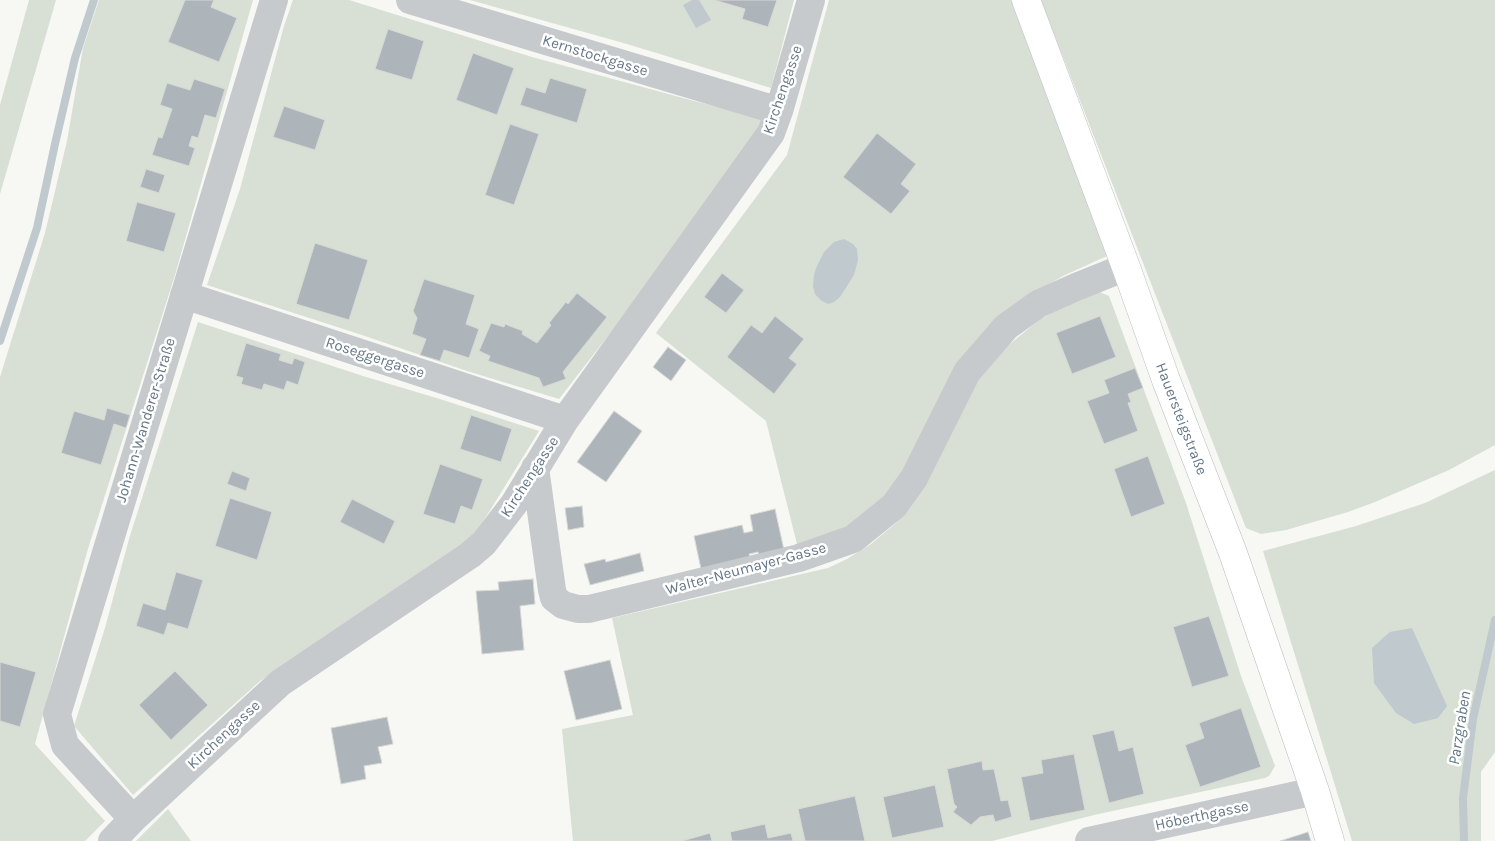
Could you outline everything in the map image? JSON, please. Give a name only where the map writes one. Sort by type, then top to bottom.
[{"type":"street","name":"Johann-Wanderer-Straße","points":[[133,819],[65,745],[56,714],[274,0]]},
{"type":"street","name":"Kernstockgasse","points":[[410,0],[779,111]]},
{"type":"street","name":"Kirchengasse","points":[[112,841],[133,819],[280,683],[470,556],[484,543],[514,504],[565,420],[771,133],[811,0]]},
{"type":"street","name":"Hauersteigstraße","points":[[1026,0],[1232,553],[1315,791],[1330,841]]},
{"type":"street","name":"Walter-Neumayer-Gasse","points":[[535,468],[552,590],[554,598],[563,605],[578,609],[589,609],[799,558],[853,539],[894,506],[914,478],[967,372],[1006,327],[1038,304],[1126,267]]},
{"type":"street","name":"Roseggergasse","points":[[184,295],[565,420]]},
{"type":"street","name":"Höberthgasse","points":[[1089,841],[1315,791]]},
{"type":"shaded area","points":[[29,0],[56,0],[0,194],[0,105]]},
{"type":"shaded area","points":[[99,0],[253,0],[175,275],[87,552],[35,744],[105,821],[85,841],[0,841],[0,377],[45,233],[67,141],[83,48]]},
{"type":"shaded area","points":[[293,0],[349,0],[532,57],[760,117],[763,124],[618,323],[559,399],[467,371],[207,285],[240,189],[284,26]]},
{"type":"shaded area","points":[[470,0],[794,0],[771,88],[627,44]]},
{"type":"shaded area","points":[[692,0],[699,0],[711,20],[696,28],[683,5]]},
{"type":"shaded area","points":[[829,0],[1011,0],[1107,256],[1063,276],[1032,294],[912,462],[866,521],[799,552],[766,421],[656,333],[787,155]]},
{"type":"shaded area","points":[[1041,0],[1495,0],[1495,445],[1449,470],[1348,512],[1286,530],[1261,534],[1246,528]]},
{"type":"shaded area","points":[[844,239],[853,244],[857,249],[858,260],[854,275],[840,297],[828,304],[815,294],[813,286],[814,276],[824,252],[834,242]]},
{"type":"shaded area","points":[[1095,290],[1109,296],[1186,503],[1241,676],[1275,766],[1269,776],[1094,815],[992,841],[573,841],[562,729],[633,715],[612,618],[828,568],[871,544],[896,523],[912,503],[977,382],[987,369],[1010,344],[1040,319]]},
{"type":"shaded area","points":[[198,322],[539,431],[473,538],[260,681],[133,795],[74,726],[105,628],[129,539]]},
{"type":"shaded area","points":[[1495,470],[1495,752],[1481,772],[1481,841],[1352,841],[1263,551],[1356,526],[1425,503]]},
{"type":"shaded area","points":[[1412,628],[1447,706],[1438,718],[1414,724],[1396,713],[1374,683],[1372,648],[1390,632]]},
{"type":"shaded area","points":[[168,809],[191,841],[136,841]]},
{"type":"building","points":[[185,0],[214,0],[211,7],[237,18],[219,62],[168,42]]},
{"type":"building","points":[[714,0],[777,0],[768,27],[742,19],[745,9]]},
{"type":"building","points":[[388,29],[424,41],[412,80],[375,69]]},
{"type":"building","points":[[473,53],[514,68],[497,115],[456,100]]},
{"type":"building","points":[[550,78],[587,89],[577,123],[520,105],[526,87],[545,93]]},
{"type":"building","points":[[194,79],[225,89],[216,118],[205,115],[198,138],[192,136],[189,146],[195,148],[189,166],[152,155],[158,137],[162,138],[172,109],[160,105],[167,83],[190,90]]},
{"type":"building","points":[[284,106],[325,120],[315,150],[273,137]]},
{"type":"building","points":[[510,124],[539,134],[514,205],[485,195]]},
{"type":"building","points":[[877,133],[916,164],[901,184],[910,191],[891,214],[843,177]]},
{"type":"building","points":[[146,169],[165,175],[159,193],[140,187]]},
{"type":"building","points":[[137,202],[176,213],[164,252],[126,241]]},
{"type":"building","points":[[315,243],[368,260],[349,320],[296,304]]},
{"type":"building","points":[[722,273],[744,290],[726,313],[704,297]]},
{"type":"building","points":[[424,279],[475,295],[466,324],[479,329],[469,358],[444,350],[440,361],[420,355],[426,339],[412,334],[417,318],[413,311]]},
{"type":"building","points":[[577,293],[607,317],[563,372],[566,379],[543,387],[539,378],[488,361],[490,356],[479,351],[491,323],[504,327],[505,324],[523,331],[522,334],[537,343],[551,325],[549,323],[566,302],[568,304]]},
{"type":"building","points":[[775,316],[804,339],[789,358],[797,364],[774,394],[727,357],[751,325],[762,333]]},
{"type":"building","points":[[1100,316],[1116,357],[1072,374],[1056,333]]},
{"type":"building","points":[[246,343],[281,354],[279,360],[292,364],[294,358],[305,362],[298,385],[287,381],[284,390],[264,384],[262,390],[241,384],[243,378],[236,376]]},
{"type":"building","points":[[668,347],[686,360],[671,381],[653,367]]},
{"type":"building","points":[[1135,368],[1143,388],[1128,394],[1131,402],[1128,403],[1138,431],[1104,444],[1087,401],[1109,393],[1104,380]]},
{"type":"building","points":[[107,408],[130,415],[126,428],[114,424],[101,465],[61,453],[74,411],[104,420]]},
{"type":"building","points":[[614,411],[642,431],[606,482],[577,462]]},
{"type":"building","points":[[471,415],[512,429],[501,462],[460,449]]},
{"type":"building","points":[[1148,456],[1165,504],[1131,517],[1114,469]]},
{"type":"building","points":[[440,464],[483,479],[472,510],[461,506],[455,524],[423,514]]},
{"type":"building","points":[[232,471],[250,478],[246,491],[227,484]]},
{"type":"building","points":[[230,498],[272,512],[257,560],[215,546]]},
{"type":"building","points":[[352,499],[395,521],[384,544],[340,522]]},
{"type":"building","points":[[582,506],[584,527],[568,530],[565,508]]},
{"type":"building","points":[[775,509],[784,550],[759,555],[758,552],[749,554],[750,557],[701,569],[694,536],[742,525],[744,533],[753,531],[750,515]]},
{"type":"building","points":[[640,553],[644,571],[590,585],[584,564],[605,559],[606,562]]},
{"type":"building","points":[[176,572],[203,580],[188,629],[168,623],[164,635],[136,626],[143,603],[165,610]]},
{"type":"building","points":[[533,579],[535,604],[520,606],[524,650],[482,654],[476,591],[499,590],[498,582]]},
{"type":"building","points":[[1209,616],[1229,676],[1192,687],[1173,627]]},
{"type":"building","points":[[610,660],[622,709],[576,720],[564,671]]},
{"type":"building","points":[[0,662],[36,672],[20,727],[0,721]]},
{"type":"building","points":[[175,671],[208,705],[171,740],[139,705]]},
{"type":"building","points":[[1241,708],[1261,767],[1200,787],[1185,745],[1204,738],[1199,723]]},
{"type":"building","points":[[387,717],[393,744],[378,747],[382,763],[364,766],[366,779],[341,784],[331,728]]},
{"type":"building","points":[[1114,730],[1119,751],[1133,747],[1144,794],[1109,803],[1092,735]]},
{"type":"building","points":[[1074,754],[1085,810],[1030,821],[1021,777],[1043,773],[1041,760]]},
{"type":"building","points":[[982,761],[983,770],[994,769],[1001,801],[1008,800],[1012,817],[995,822],[993,815],[980,817],[971,825],[953,812],[957,807],[954,804],[947,769]]},
{"type":"building","points":[[935,785],[944,827],[892,838],[883,797]]},
{"type":"building","points":[[855,796],[865,841],[805,841],[798,809]]},
{"type":"building","points":[[765,824],[768,838],[791,833],[793,841],[732,841],[730,832]]},
{"type":"building","points":[[1308,832],[1311,841],[1280,841]]},
{"type":"building","points":[[710,833],[712,841],[682,841]]},
{"type":"waterway","points":[[0,341],[37,228],[75,58],[94,0]]},
{"type":"waterway","name":"Parzgraben","points":[[1464,841],[1463,798],[1473,719],[1495,620]]}]
